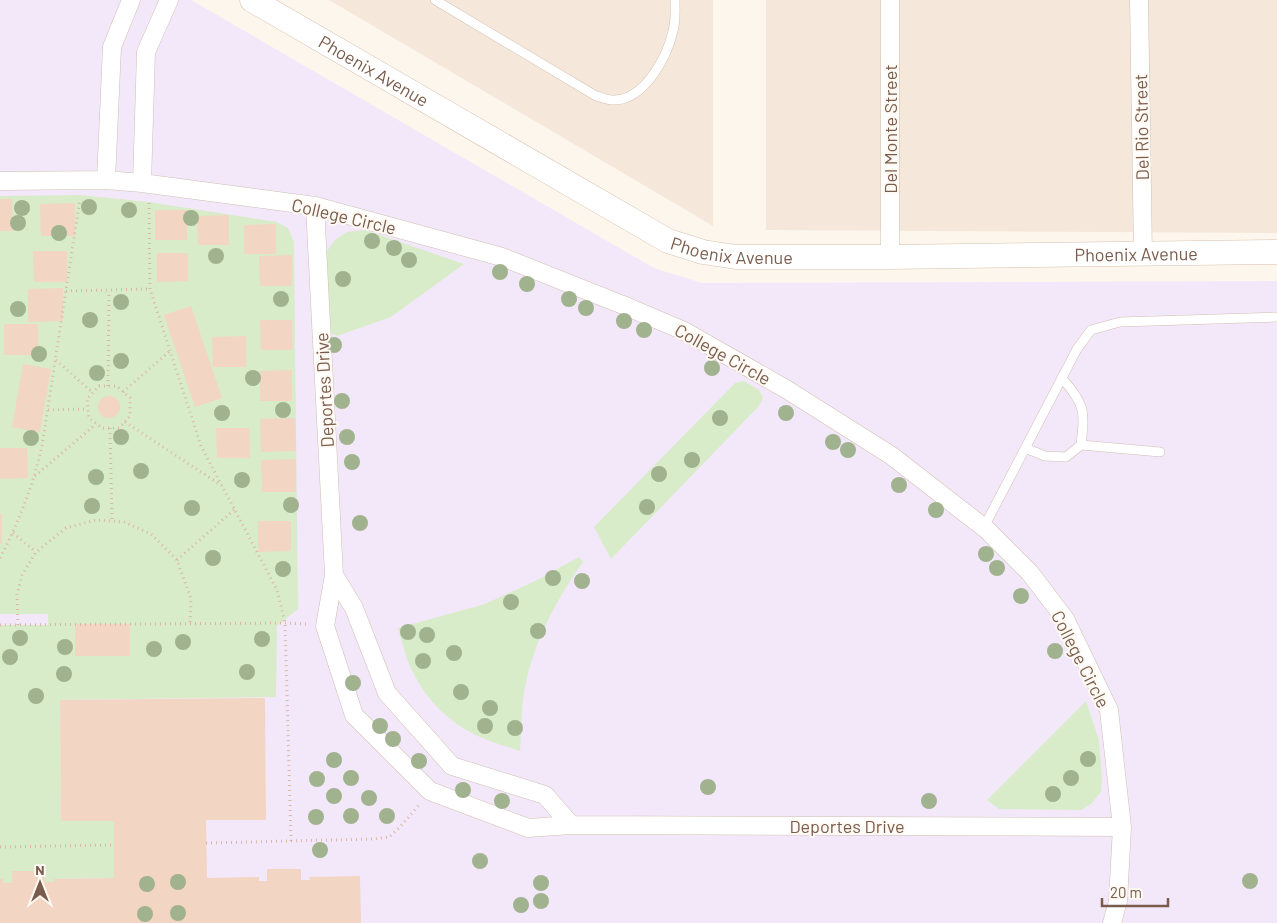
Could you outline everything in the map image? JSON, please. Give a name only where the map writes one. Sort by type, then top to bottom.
[{"type":"street","points":[[106,180],[112,47],[131,0]]},
{"type":"street","points":[[142,183],[146,52],[169,0]]},
{"type":"street","name":"Phoenix Avenue","points":[[252,0],[668,241],[703,252],[736,257],[1277,252]]},
{"type":"street","name":"Del Monte Street","points":[[890,0],[890,257]]},
{"type":"street","name":"Del Rio Street","points":[[1140,0],[1143,254]]},
{"type":"street","name":"College Circle","points":[[0,181],[106,180],[314,206],[502,257],[623,305],[684,332],[786,389],[892,456],[984,527],[1030,573],[1065,619],[1109,710],[1122,827],[1118,901],[1112,923]]},
{"type":"street","name":"Deportes Drive","points":[[314,206],[334,574],[325,626],[354,715],[430,791],[528,828],[571,825],[1122,827]]},
{"type":"street","name":"Deportes Drive","points":[[334,574],[354,608],[387,694],[452,766],[545,795],[571,825]]},
{"type":"street","points":[[1118,901],[1118,923]]},
{"type":"lane","points":[[435,0],[596,96],[614,100],[636,94],[643,88],[662,61],[673,31],[675,0]]},
{"type":"lane","points":[[984,527],[1077,349],[1091,330],[1120,322],[1277,317]]},
{"type":"lane","points":[[1062,378],[1080,400],[1084,419],[1081,445]]},
{"type":"lane","points":[[1025,448],[1045,456],[1066,457],[1081,445],[1160,452]]},
{"type":"path","points":[[0,558],[13,533],[35,477],[48,410],[80,195]]},
{"type":"path","points":[[148,202],[150,289],[170,351],[201,446],[277,590],[285,622],[291,841]]},
{"type":"path","points":[[66,291],[150,289]]},
{"type":"path","points":[[108,386],[109,291]]},
{"type":"path","points":[[123,392],[170,351]]},
{"type":"path","points":[[55,360],[93,393]]},
{"type":"path","points":[[99,386],[108,386],[117,386],[130,398],[130,416],[119,428],[102,428],[88,418],[87,400],[99,386]]},
{"type":"path","points":[[48,410],[88,409]]},
{"type":"path","points":[[125,422],[222,485]]},
{"type":"path","points":[[35,477],[96,424]]},
{"type":"path","points":[[110,428],[112,521]]},
{"type":"path","points":[[178,560],[235,509]]},
{"type":"path","points":[[18,626],[17,595],[22,575],[36,552],[66,528],[96,520],[124,522],[151,534],[178,560],[191,599],[190,624]]},
{"type":"path","points":[[13,533],[36,552]]},
{"type":"path","points":[[0,625],[285,622],[325,626]]},
{"type":"path","points":[[206,843],[390,837],[430,791]]},
{"type":"path","points":[[0,847],[114,845]]},
{"type":"shaded area","points":[[0,0],[191,0],[654,268],[702,283],[1277,281],[1277,923],[0,923]]},
{"type":"shaded area","points":[[329,0],[713,0],[713,226]]},
{"type":"shaded area","points":[[766,0],[1277,0],[1277,233],[766,230]]},
{"type":"green space","points":[[80,195],[149,202],[277,222],[288,228],[294,242],[298,609],[277,626],[276,697],[60,700],[61,821],[114,821],[114,878],[54,879],[54,882],[45,882],[44,871],[12,871],[12,883],[3,883],[0,879],[0,625],[48,625],[48,614],[0,614],[0,196]],"holes":[[[76,624],[130,624],[130,656],[76,656]]]},
{"type":"green space","points":[[365,230],[464,264],[391,317],[337,336],[329,332],[327,251],[335,240],[347,232]]},
{"type":"green space","points":[[744,381],[759,390],[763,398],[759,406],[611,559],[594,527],[735,383]]},
{"type":"green space","points":[[579,557],[583,562],[551,613],[529,669],[522,709],[520,751],[480,737],[461,727],[428,697],[422,688],[408,660],[398,628],[485,604],[535,581]]},
{"type":"green space","points":[[1086,701],[1099,740],[1102,778],[1101,792],[1091,804],[1081,810],[999,809],[987,800]]},
{"type":"building","points":[[0,199],[12,199],[13,231],[0,231]]},
{"type":"building","points":[[75,203],[75,236],[41,236],[40,204]]},
{"type":"building","points":[[155,210],[187,210],[187,240],[155,240]]},
{"type":"building","points":[[229,215],[229,245],[198,245],[197,216]]},
{"type":"building","points":[[276,224],[276,254],[244,254],[244,225]]},
{"type":"building","points":[[33,251],[67,251],[67,282],[34,282]]},
{"type":"building","points":[[157,253],[188,253],[188,281],[157,282]]},
{"type":"building","points":[[292,255],[292,286],[260,286],[259,256]]},
{"type":"building","points":[[63,288],[63,321],[28,322],[28,289]]},
{"type":"building","points":[[191,306],[222,398],[195,407],[164,315]]},
{"type":"building","points":[[260,320],[292,320],[293,350],[261,350]]},
{"type":"building","points":[[4,324],[38,324],[38,355],[4,355]]},
{"type":"building","points":[[246,336],[246,367],[213,367],[212,337]]},
{"type":"building","points":[[23,364],[51,369],[40,432],[12,427]]},
{"type":"building","points":[[292,370],[292,401],[260,401],[260,371]]},
{"type":"building","points":[[109,396],[117,399],[120,407],[117,415],[109,418],[101,415],[98,407],[101,399]]},
{"type":"building","points":[[295,418],[296,451],[261,452],[260,419]]},
{"type":"building","points":[[216,428],[249,428],[250,458],[217,458]]},
{"type":"building","points":[[0,448],[27,448],[28,478],[0,479]]},
{"type":"building","points":[[296,459],[296,492],[262,492],[261,460]]},
{"type":"building","points":[[0,514],[2,514],[2,544],[0,544]]},
{"type":"building","points":[[258,521],[291,521],[291,551],[258,552]]},
{"type":"building","points":[[75,624],[130,624],[130,656],[75,656]]},
{"type":"building","points":[[265,698],[266,820],[206,820],[207,878],[259,877],[259,881],[267,881],[267,869],[301,869],[301,880],[310,880],[309,877],[360,876],[361,923],[0,923],[0,879],[3,879],[3,883],[12,883],[12,871],[44,871],[45,882],[54,882],[54,879],[114,878],[114,821],[61,821],[60,700]]}]
